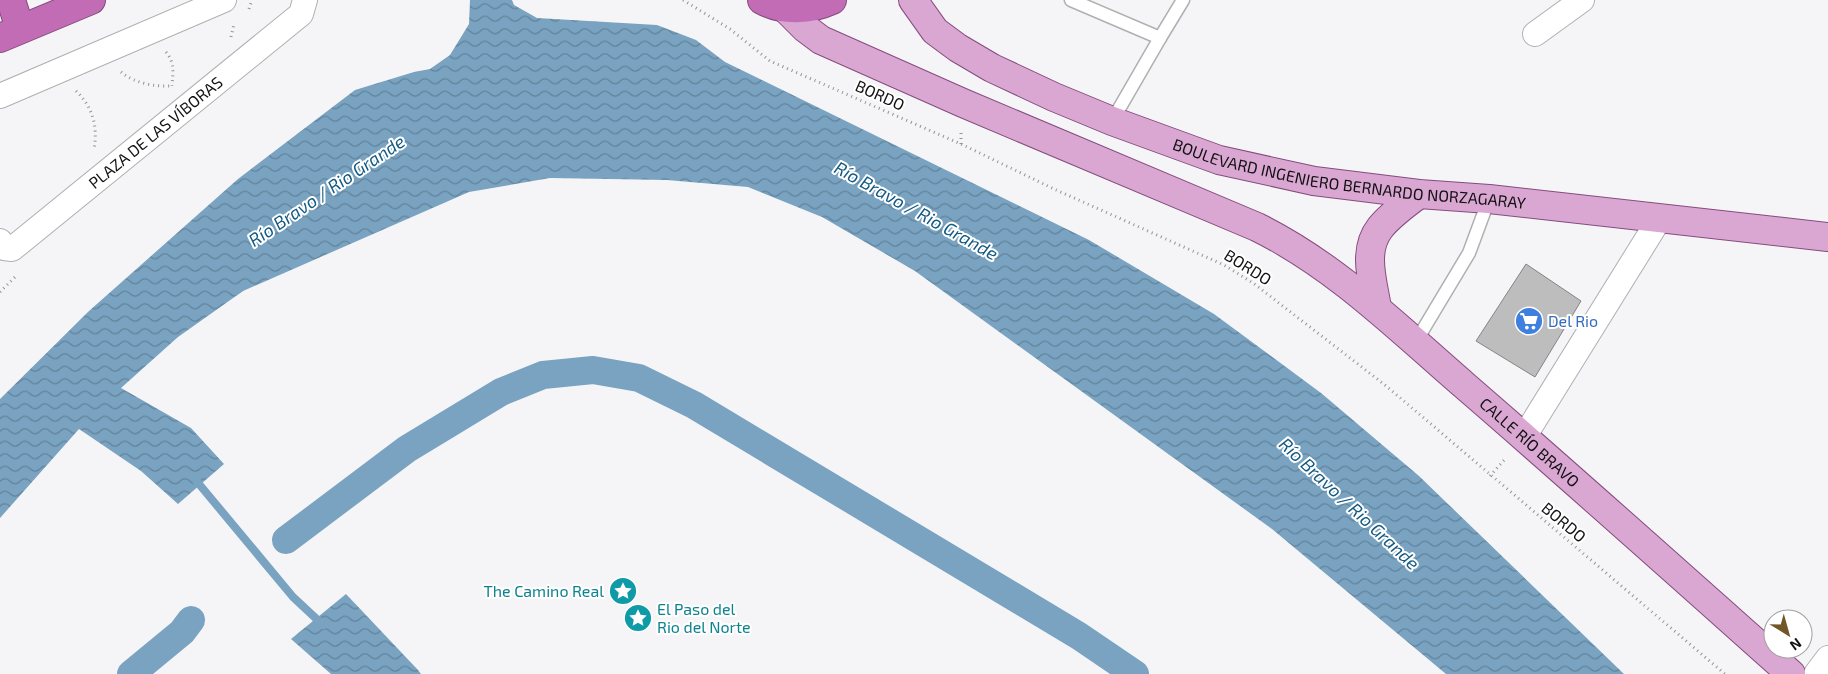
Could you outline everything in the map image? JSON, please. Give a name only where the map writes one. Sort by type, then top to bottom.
[{"type":"highway","points":[[11,0],[10,34],[91,0]]},
{"type":"highway","points":[[774,4],[808,8],[832,0]]},
{"type":"main road","name":"BOULEVARD INGENIERO BERNARDO NORZAGARAY","points":[[913,0],[935,30],[958,48],[992,68],[1112,121],[1219,160],[1314,181],[1419,194],[1489,199],[1828,236]]},
{"type":"main road","name":"CALLE RÍO BRAVO","points":[[774,4],[821,40],[963,103],[1257,227],[1285,241],[1324,266],[1377,308],[1791,674]]},
{"type":"main road","points":[[1377,308],[1370,266],[1371,245],[1380,228],[1419,194]]},
{"type":"street","name":"PLAZA DE LAS VÍBORAS","points":[[0,241],[4,248],[12,249],[301,14],[305,0]]},
{"type":"street","points":[[1535,34],[1582,0]]},
{"type":"street","points":[[0,96],[230,9]]},
{"type":"street","points":[[1524,437],[1660,218]]},
{"type":"street","points":[[1816,674],[1828,658]]},
{"type":"lane","points":[[1071,0],[1160,38]]},
{"type":"lane","points":[[1112,121],[1183,0]]},
{"type":"lane","points":[[1415,343],[1470,253],[1489,199]]},
{"type":"path","name":"BORDO","points":[[683,0],[730,29],[770,61],[960,144],[1054,189],[1224,265],[1253,283],[1385,385],[1725,674]]},
{"type":"path","points":[[228,43],[232,35],[230,9]]},
{"type":"path","points":[[115,67],[124,75],[134,80],[159,87],[179,84]]},
{"type":"path","points":[[71,86],[88,106],[95,122],[96,139],[93,154]]},
{"type":"water","name":"Río Bravo / Rio Grande","points":[[470,0],[512,0],[514,5],[537,18],[657,25],[696,40],[725,62],[1089,240],[1214,314],[1321,393],[1419,476],[1624,674],[1446,674],[1272,529],[915,271],[822,217],[748,187],[667,180],[550,178],[469,192],[243,291],[178,337],[121,388],[191,428],[224,464],[178,504],[141,471],[79,429],[0,518],[0,399],[89,311],[238,179],[355,90],[430,69],[450,55],[469,24]]},
{"type":"water","points":[[346,594],[421,674],[331,674],[291,639]]},
{"type":"building","name":"Del Rio","points":[[1526,264],[1581,301],[1535,377],[1476,341]]},
{"type":"waterway","points":[[286,540],[407,449],[501,392],[543,375],[593,370],[639,378],[694,405],[1079,636],[1135,674]]},
{"type":"waterway","points":[[194,478],[293,597],[323,625]]},
{"type":"waterway","points":[[131,674],[182,632],[191,620]]},
{"type":"place","name":"Del Rio","points":[[1529,321]]},
{"type":"place","name":"The Camino Real","points":[[623,591]]},
{"type":"place","name":"El Paso del Rio del Norte","points":[[638,618]]}]
